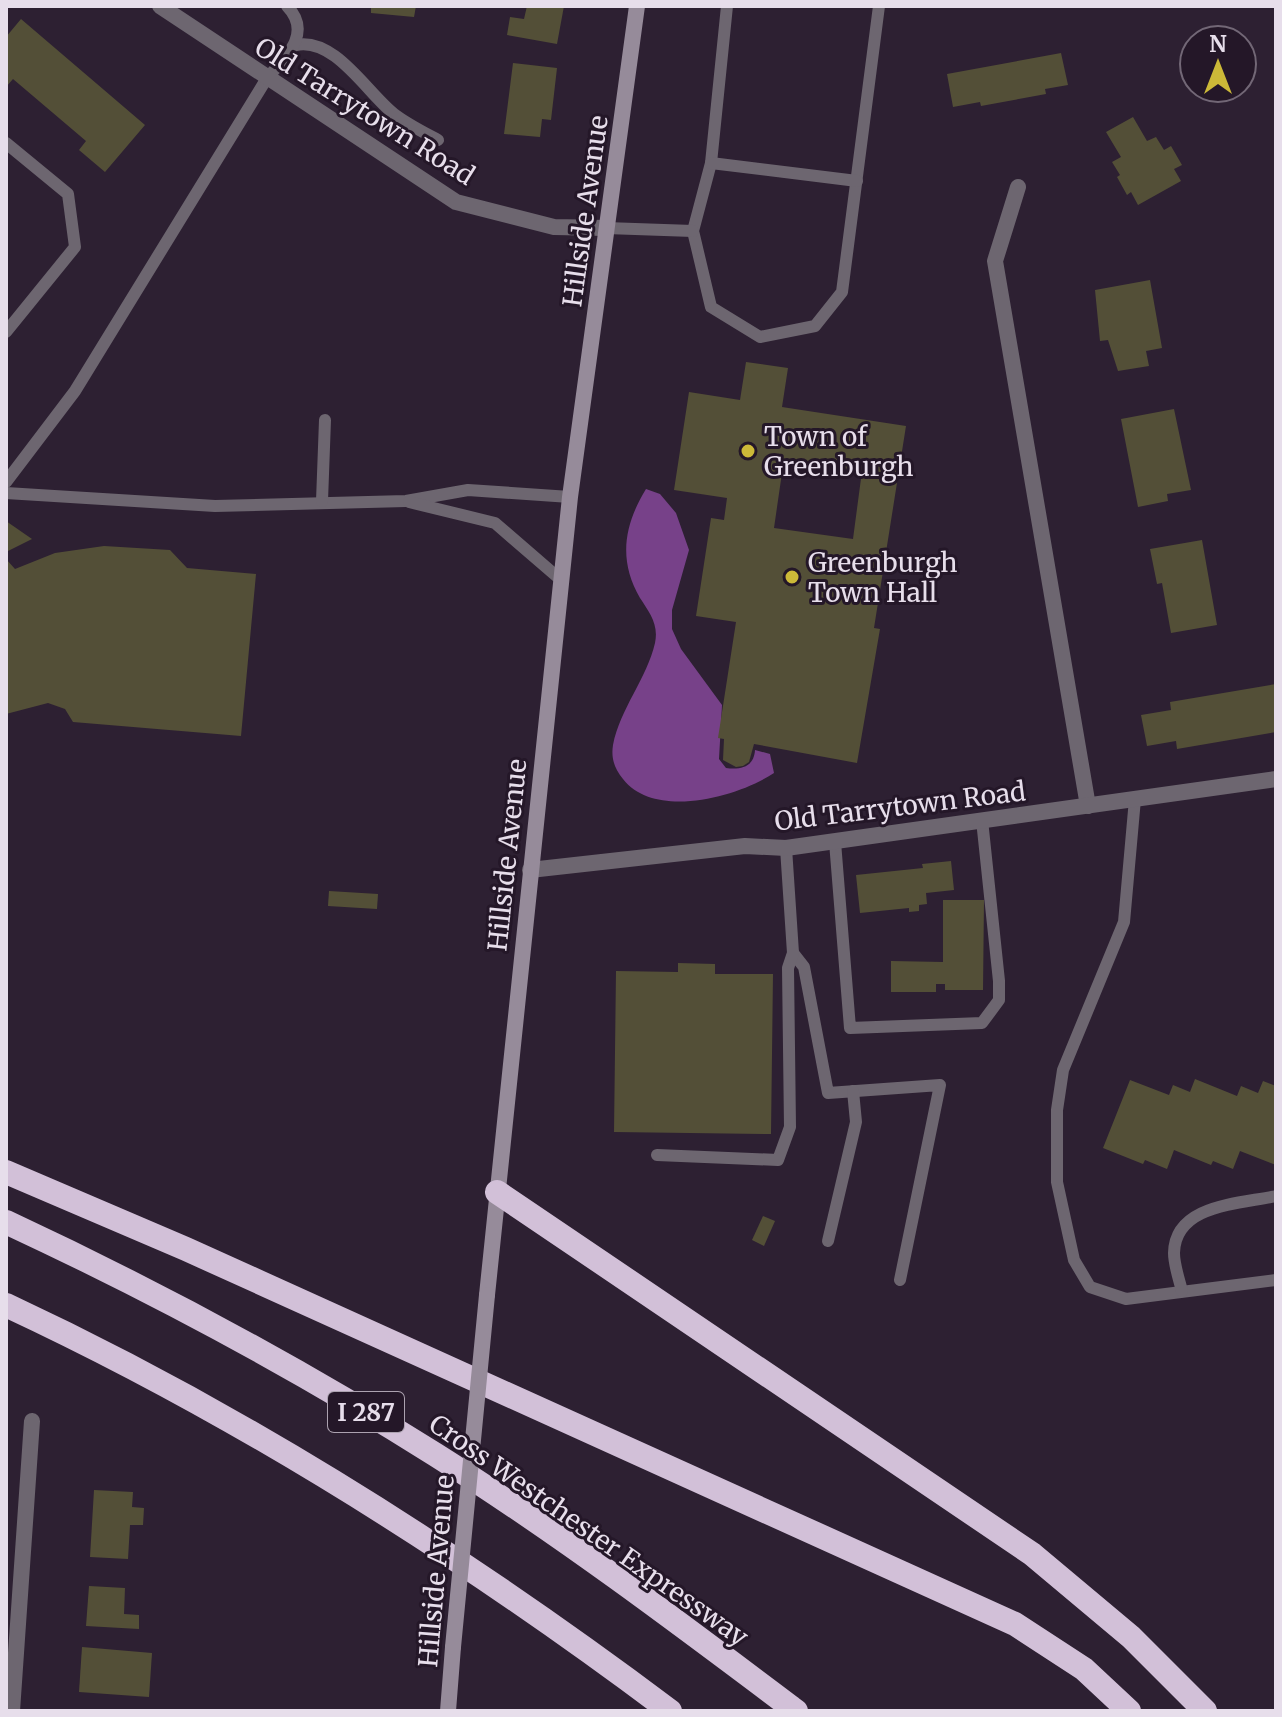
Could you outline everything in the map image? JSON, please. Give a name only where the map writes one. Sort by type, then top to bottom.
[{"type":"highway","points":[[6,1172],[186,1249],[1015,1624],[1084,1669],[1129,1711]]},
{"type":"highway","points":[[497,1192],[1032,1554],[1131,1637],[1205,1711]]},
{"type":"highway","name":"Cross Westchester Expressway","points":[[6,1222],[215,1326],[425,1448],[604,1568],[796,1711]]},
{"type":"highway","name":"I 287","points":[[6,1305],[126,1364],[308,1465],[410,1528],[573,1639],[670,1711]]},
{"type":"highway","points":[[573,1639],[653,1711]]},
{"type":"main road","name":"Hillside Avenue","points":[[448,1711],[497,1192],[570,497],[637,6]]},
{"type":"street","name":"Old Tarrytown Road","points":[[160,6],[456,202],[554,227],[606,228]]},
{"type":"street","points":[[1018,187],[995,261],[1088,806]]},
{"type":"street","name":"Old Tarrytown Road","points":[[530,870],[745,846],[786,848],[1276,779]]},
{"type":"street","points":[[12,1711],[32,1421]]},
{"type":"lane","points":[[6,482],[75,391],[267,78],[296,45],[299,32],[294,14],[287,6]]},
{"type":"lane","points":[[727,6],[711,163],[693,231],[711,307],[760,337],[815,326],[842,292],[879,6]]},
{"type":"lane","points":[[296,45],[307,43],[331,53],[395,114],[438,140]]},
{"type":"lane","points":[[6,143],[68,194],[75,247],[6,332]]},
{"type":"lane","points":[[711,163],[857,181]]},
{"type":"lane","points":[[606,228],[693,231]]},
{"type":"lane","points":[[322,501],[325,420]]},
{"type":"lane","points":[[6,493],[215,506],[406,501],[468,490],[570,497]]},
{"type":"lane","points":[[406,501],[495,523],[561,580]]},
{"type":"lane","points":[[1135,799],[1124,922],[1063,1070],[1057,1110],[1057,1182],[1074,1260],[1090,1287],[1126,1299],[1276,1280]]},
{"type":"lane","points":[[835,842],[850,1028],[982,1023],[999,1000],[982,820]]},
{"type":"lane","points":[[657,1155],[778,1160],[790,1127],[788,968],[793,953],[786,848]]},
{"type":"lane","points":[[793,953],[804,967],[828,1093],[940,1085],[900,1280]]},
{"type":"lane","points":[[828,1241],[856,1122],[853,1091]]},
{"type":"lane","points":[[1182,1291],[1174,1253],[1179,1230],[1189,1218],[1276,1196]]},
{"type":"shaded area","points":[[646,489],[660,494],[676,513],[689,550],[672,610],[672,629],[681,649],[722,705],[719,759],[726,768],[737,768],[749,764],[755,750],[770,754],[774,773],[740,790],[719,796],[697,800],[655,799],[637,791],[623,779],[614,763],[612,750],[616,732],[646,669],[656,636],[652,619],[633,584],[626,556],[629,529]]},
{"type":"building","points":[[371,6],[416,6],[414,17],[371,13]]},
{"type":"building","points":[[527,6],[564,6],[557,44],[507,35],[510,17],[524,19]]},
{"type":"building","points":[[21,19],[145,125],[105,172],[79,150],[86,141],[13,79],[6,87],[6,37]]},
{"type":"building","points":[[1061,53],[1068,85],[1045,89],[1046,94],[981,106],[980,102],[953,107],[947,74]]},
{"type":"building","points":[[513,63],[557,68],[551,120],[542,119],[540,137],[504,134]]},
{"type":"building","points":[[1133,117],[1147,141],[1156,137],[1164,150],[1171,146],[1182,165],[1174,169],[1181,181],[1138,205],[1131,192],[1127,195],[1117,177],[1120,175],[1112,162],[1121,157],[1106,132]]},
{"type":"building","points":[[1150,280],[1162,348],[1146,351],[1149,366],[1118,371],[1108,340],[1100,341],[1095,290]]},
{"type":"building","name":"Greenburgh Town Hall","points":[[746,362],[788,368],[782,407],[906,426],[874,628],[880,629],[857,763],[754,744],[749,762],[743,766],[736,767],[723,760],[724,739],[718,738],[736,622],[696,616],[711,518],[724,520],[727,498],[674,490],[689,392],[740,400]],"holes":[[[784,459],[862,471],[853,539],[774,528]]]},
{"type":"building","points":[[1174,409],[1191,490],[1167,494],[1168,501],[1138,507],[1121,419]]},
{"type":"building","points":[[6,521],[32,539],[6,552]]},
{"type":"building","points":[[1202,540],[1217,625],[1171,633],[1162,583],[1157,584],[1150,549]]},
{"type":"building","points":[[104,546],[170,550],[187,568],[256,574],[241,736],[73,722],[65,709],[48,703],[6,714],[6,559],[15,569],[55,553]]},
{"type":"building","points":[[1276,684],[1276,732],[1177,749],[1176,741],[1147,746],[1141,715],[1171,710],[1170,702]]},
{"type":"building","points":[[951,861],[954,890],[926,893],[927,904],[919,905],[919,911],[909,912],[909,908],[860,913],[856,875],[923,868],[922,864]]},
{"type":"building","points":[[329,891],[378,894],[377,909],[328,906]]},
{"type":"building","points":[[943,900],[984,900],[983,990],[945,990],[945,984],[936,984],[936,992],[891,992],[891,961],[943,962]]},
{"type":"building","points":[[678,963],[715,964],[715,974],[773,974],[771,1134],[614,1132],[616,971],[678,972]]},
{"type":"building","points":[[1195,1079],[1237,1096],[1241,1086],[1258,1093],[1263,1081],[1276,1086],[1276,1165],[1240,1151],[1233,1169],[1213,1161],[1211,1165],[1174,1150],[1167,1169],[1145,1160],[1143,1164],[1103,1148],[1130,1080],[1169,1095],[1173,1085],[1190,1092]]},
{"type":"building","points":[[763,1216],[775,1221],[764,1246],[752,1240]]},
{"type":"building","points":[[94,1490],[133,1492],[132,1507],[144,1508],[143,1525],[130,1525],[128,1559],[90,1557]]},
{"type":"building","points":[[89,1586],[125,1588],[124,1614],[139,1615],[139,1629],[86,1626]]},
{"type":"building","points":[[82,1647],[152,1653],[149,1697],[79,1692]]},
{"type":"place","name":"Town of Greenburgh","points":[[748,451]]},
{"type":"place","name":"Greenburgh Town Hall","points":[[792,577]]}]
